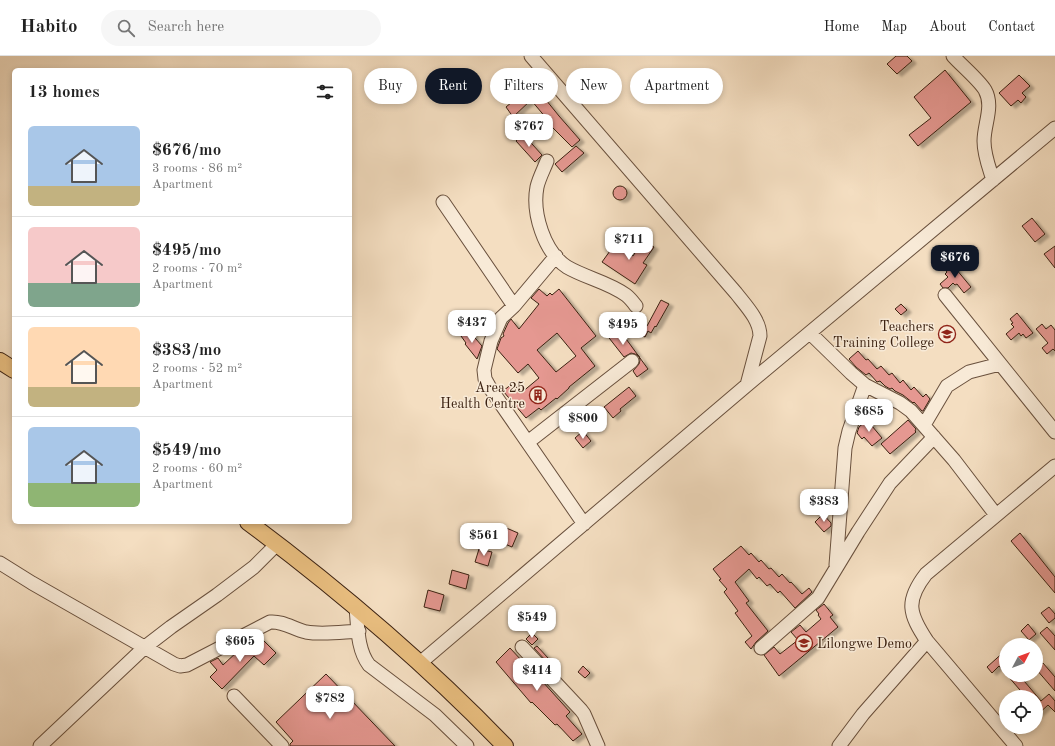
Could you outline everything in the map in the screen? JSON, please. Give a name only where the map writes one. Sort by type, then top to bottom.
[{"type":"main road","points":[[0,361],[12,369]]},
{"type":"main road","points":[[251,524],[356,608],[420,663],[464,704],[505,746]]},
{"type":"street","points":[[531,56],[736,293],[758,323],[760,336],[748,385]]},
{"type":"street","points":[[953,56],[984,90],[988,99],[989,106],[984,140],[985,156],[993,180]]},
{"type":"street","points":[[420,663],[748,385],[1055,128]]},
{"type":"street","points":[[547,161],[537,186],[535,209],[542,233],[556,256],[567,266],[617,289],[627,296],[636,306]]},
{"type":"street","points":[[443,202],[514,306]]},
{"type":"street","points":[[556,256],[514,306],[501,318],[491,341],[484,370],[485,379],[490,388],[584,524]]},
{"type":"street","points":[[945,295],[1055,432]]},
{"type":"street","points":[[810,333],[834,358],[865,385],[900,403],[911,411],[954,460],[996,515]]},
{"type":"street","points":[[528,442],[632,361]]},
{"type":"street","points":[[924,425],[947,386],[969,372],[1000,364]]},
{"type":"street","points":[[836,570],[845,448],[849,431],[865,385]]},
{"type":"street","points":[[762,648],[818,598],[890,483],[934,437]]},
{"type":"street","points":[[1016,746],[927,640],[917,625],[911,605],[913,593],[926,574],[1055,466]]},
{"type":"street","points":[[40,746],[145,647],[171,627],[218,595],[254,567],[277,544]]},
{"type":"street","points":[[0,563],[32,583],[180,666],[187,665],[270,622],[283,623],[298,630],[307,632],[327,634],[359,631]]},
{"type":"street","points":[[356,608],[361,650],[369,665],[434,714],[467,746]]},
{"type":"street","points":[[839,746],[863,714],[927,640]]},
{"type":"street","points":[[522,647],[581,710],[598,746]]},
{"type":"street","points":[[234,696],[282,746]]},
{"type":"building","points":[[896,56],[907,56],[912,61],[897,74],[887,64]]},
{"type":"building","points":[[945,70],[971,102],[918,146],[909,135],[931,118],[914,97]]},
{"type":"building","points":[[1019,75],[1030,86],[1022,93],[1026,97],[1021,103],[1018,100],[1011,106],[999,93]]},
{"type":"building","points":[[510,104],[527,104],[513,117],[506,107]]},
{"type":"building","points":[[534,104],[549,104],[580,140],[572,147],[551,126],[552,125]]},
{"type":"building","points":[[523,134],[542,155],[535,162],[516,141]]},
{"type":"building","points":[[576,146],[584,153],[562,172],[555,164]]},
{"type":"building","points":[[617,186],[623,186],[627,190],[627,196],[623,200],[617,200],[613,196],[613,190]]},
{"type":"building","points":[[1032,218],[1045,234],[1035,242],[1022,226]]},
{"type":"building","points":[[643,240],[654,247],[643,263],[647,265],[635,284],[602,262],[615,244],[633,256]]},
{"type":"building","points":[[1055,246],[1055,268],[1044,254]]},
{"type":"building","points":[[951,263],[971,287],[964,293],[957,284],[955,285],[953,283],[948,288],[943,288],[940,284],[948,277],[945,274],[947,272],[944,268]]},
{"type":"building","points":[[539,289],[547,296],[550,293],[552,295],[559,289],[596,336],[581,348],[595,366],[557,399],[556,398],[541,410],[539,408],[526,418],[503,391],[513,383],[521,393],[539,378],[528,364],[518,373],[497,349],[511,319],[519,329],[539,304],[531,298]],"holes":[[[557,333],[576,356],[556,372],[537,350]]]},
{"type":"building","points":[[661,300],[669,304],[656,327],[655,326],[651,333],[648,331],[645,337],[638,333],[643,324],[647,326]]},
{"type":"building","points":[[901,304],[907,310],[901,315],[895,309]]},
{"type":"building","points":[[1017,313],[1033,333],[1026,338],[1023,334],[1021,336],[1019,333],[1011,340],[1006,334],[1014,327],[1011,324],[1013,323],[1010,319]]},
{"type":"building","points":[[613,321],[638,356],[631,353],[624,357],[602,329]]},
{"type":"building","points":[[1042,324],[1046,329],[1051,325],[1055,330],[1055,351],[1053,349],[1047,354],[1042,348],[1048,343],[1036,329]]},
{"type":"building","points":[[469,331],[482,346],[477,359],[465,344],[466,343],[461,336]]},
{"type":"building","points":[[858,351],[877,369],[881,366],[889,375],[892,373],[900,383],[903,380],[911,390],[914,387],[923,397],[926,394],[930,399],[923,411],[914,402],[913,403],[892,388],[890,389],[885,386],[880,381],[877,382],[869,373],[866,375],[856,367],[849,359]]},
{"type":"building","points":[[639,357],[648,369],[637,377],[633,371],[639,364]]},
{"type":"building","points":[[629,387],[636,396],[620,409],[621,411],[613,418],[604,407]]},
{"type":"building","points":[[867,420],[882,438],[872,446],[864,437],[862,439],[857,433],[859,427]]},
{"type":"building","points":[[908,420],[916,429],[916,432],[890,454],[881,444]]},
{"type":"building","points":[[583,431],[591,441],[583,448],[575,438]]},
{"type":"building","points":[[823,514],[831,523],[831,526],[824,532],[815,522]]},
{"type":"building","points":[[504,527],[518,533],[512,547],[498,541]]},
{"type":"building","points":[[1020,533],[1055,577],[1055,593],[1011,541]]},
{"type":"building","points":[[741,546],[749,555],[751,553],[759,562],[761,560],[769,569],[771,568],[779,577],[782,574],[802,594],[809,588],[812,592],[795,608],[780,591],[778,593],[770,584],[767,586],[759,577],[757,579],[749,569],[735,582],[749,601],[746,603],[768,631],[751,649],[745,642],[752,636],[735,613],[738,611],[724,592],[727,589],[719,580],[721,579],[713,569]]},
{"type":"building","points":[[479,549],[492,552],[488,566],[475,562]]},
{"type":"building","points":[[452,570],[469,575],[466,589],[449,584]]},
{"type":"building","points":[[428,590],[444,595],[440,611],[424,607]]},
{"type":"building","points":[[824,604],[833,615],[830,617],[838,627],[779,676],[764,655],[774,647],[780,654],[798,640],[791,632],[800,625],[806,632],[821,619],[816,610]]},
{"type":"building","points":[[1049,607],[1055,614],[1055,618],[1049,623],[1041,613]]},
{"type":"building","points":[[1028,624],[1036,634],[1031,638],[1027,638],[1021,631]]},
{"type":"building","points":[[1047,627],[1055,636],[1055,650],[1040,633]]},
{"type":"building","points":[[532,633],[538,639],[532,645],[526,639]]},
{"type":"building","points":[[261,638],[276,653],[264,665],[254,656],[222,689],[210,677],[217,670],[210,662],[218,658],[223,665],[239,650],[244,654],[247,652]]},
{"type":"building","points":[[537,646],[548,658],[546,661],[534,648]]},
{"type":"building","points":[[510,648],[522,661],[523,660],[570,712],[566,716],[582,734],[573,741],[557,724],[555,725],[532,702],[531,703],[496,662]]},
{"type":"building","points":[[999,656],[999,666],[992,673],[987,667]]},
{"type":"building","points":[[1043,663],[1055,677],[1055,691],[1043,677]]},
{"type":"building","points":[[583,666],[590,673],[585,678],[578,672]]},
{"type":"building","points":[[326,674],[395,746],[290,746],[293,741],[276,722]]},
{"type":"building","points":[[1013,682],[1025,682],[1032,690],[1020,690]]},
{"type":"building","points":[[1049,694],[1055,701],[1055,712],[1048,705],[1043,710],[1043,699]]},
{"type":"place","name":"Teachers Training College","points":[[947,334]]},
{"type":"place","name":"Area 25 Health Centre","points":[[538,395]]},
{"type":"place","name":"Lilongwe Demo","points":[[804,643]]}]
